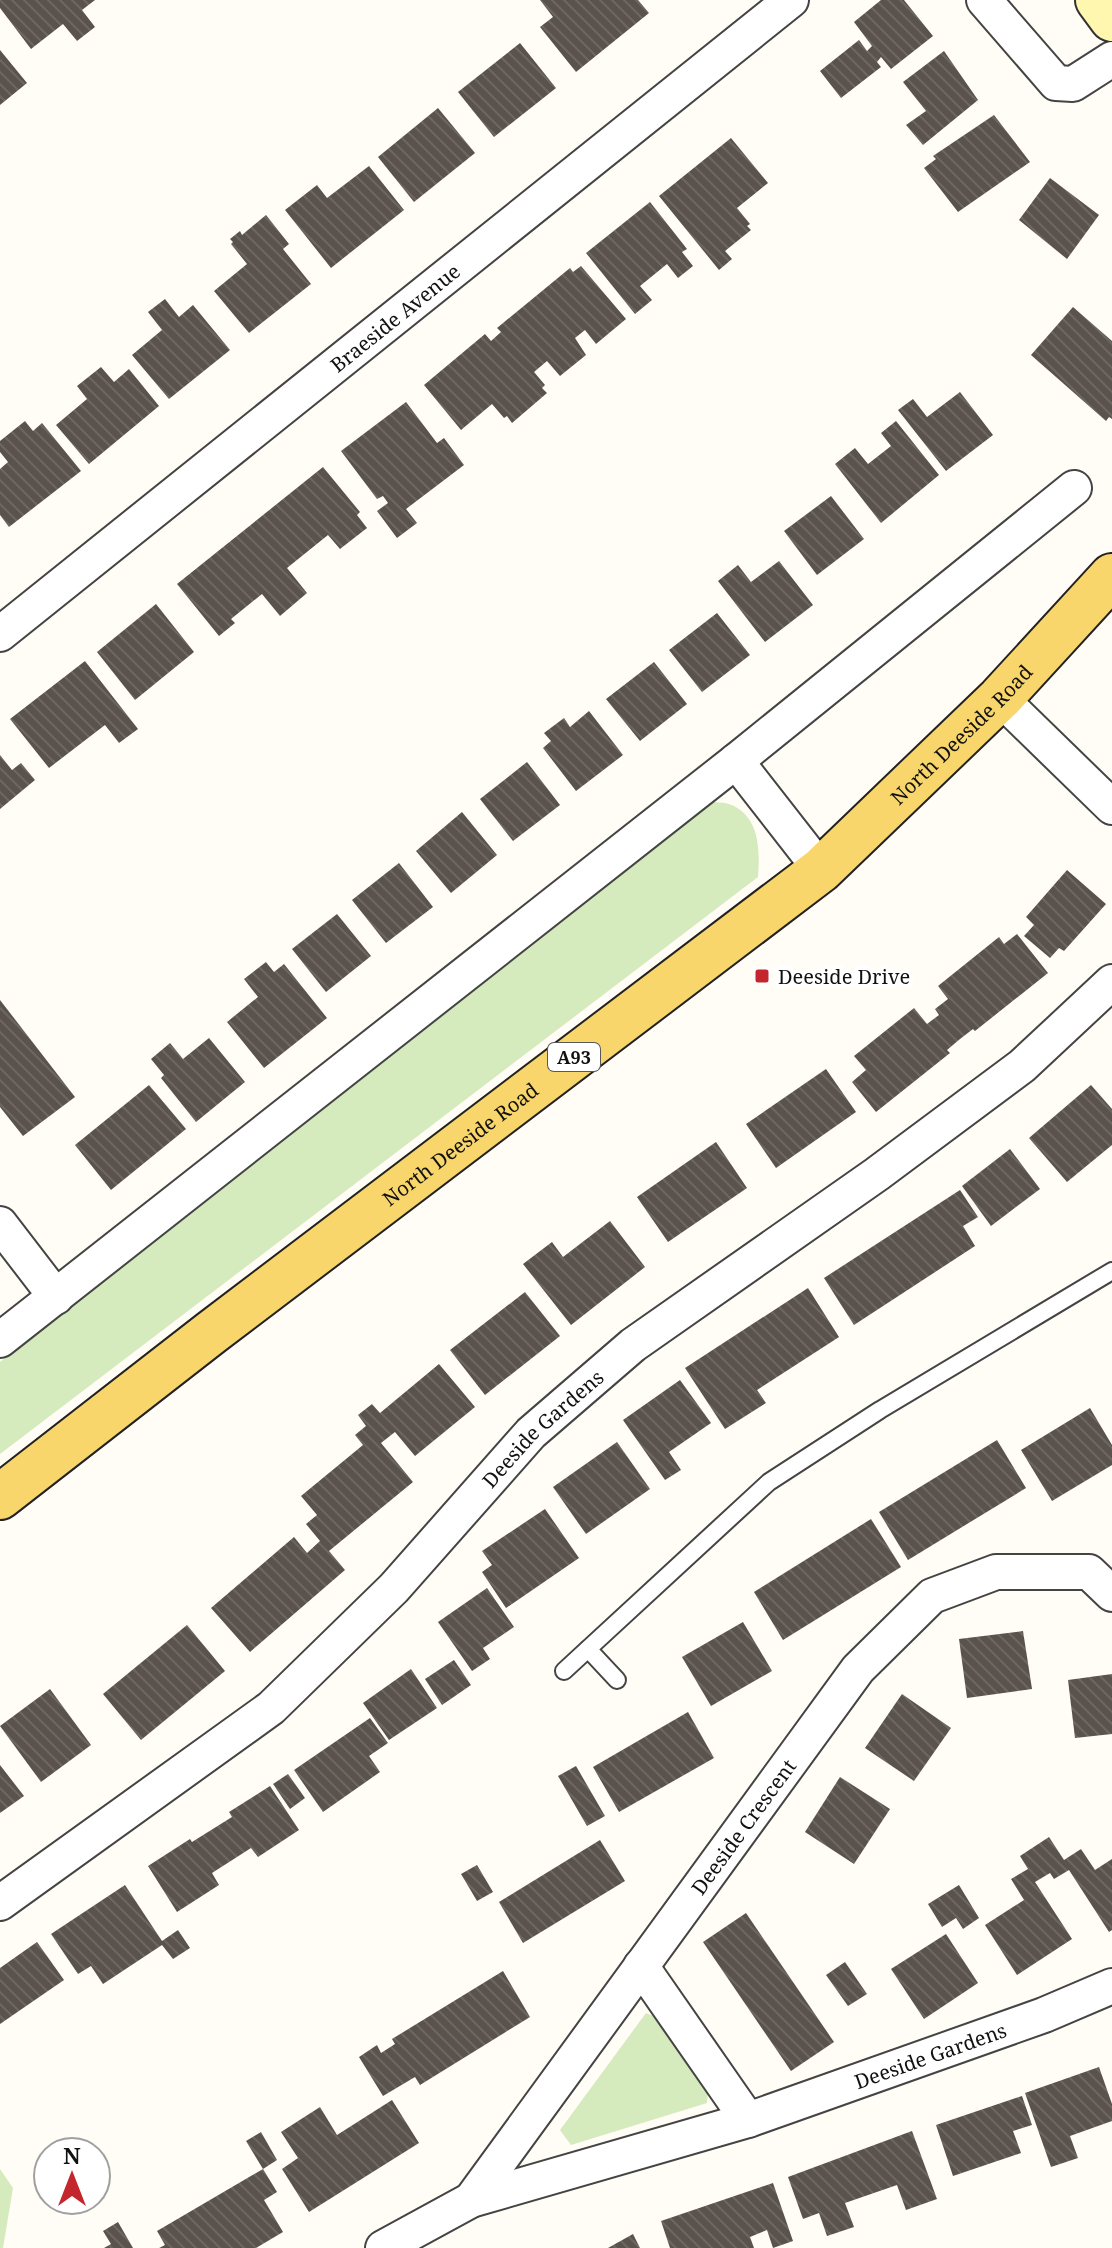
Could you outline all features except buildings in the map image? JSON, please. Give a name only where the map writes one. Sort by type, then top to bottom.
[{"type":"main road","name":"North Deeside Road","points":[[0,1497],[212,1332],[821,870],[1000,698],[1112,576]]},
{"type":"street","name":"Braeside Avenue","points":[[0,634],[791,0]]},
{"type":"street","points":[[984,0],[1056,83],[1073,84],[1112,59]]},
{"type":"street","points":[[1098,0],[1112,19]]},
{"type":"street","points":[[0,1340],[736,761],[1074,488]]},
{"type":"street","points":[[1000,698],[1112,807]]},
{"type":"street","points":[[736,761],[821,870]]},
{"type":"street","name":"Deeside Gardens","points":[[0,1903],[271,1708],[394,1588],[531,1433],[633,1345],[877,1174],[1022,1066],[1112,982]]},
{"type":"street","points":[[0,1224],[56,1297]]},
{"type":"street","name":"Deeside Crescent","points":[[471,2200],[858,1669],[932,1596],[996,1572],[1104,1574]]},
{"type":"street","points":[[641,1966],[748,2120]]},
{"type":"street","name":"Deeside Gardens","points":[[383,2248],[471,2200],[748,2120],[1044,2015],[1112,1986]]},
{"type":"lane","points":[[564,1671],[769,1482],[880,1410],[1112,1271]]},
{"type":"lane","points":[[588,1649],[617,1680]]},
{"type":"green space","points":[[703,801],[729,804],[747,816],[758,845],[758,877],[0,1454],[0,1362]]},
{"type":"green space","points":[[646,2013],[660,2019],[708,2089],[707,2103],[571,2145],[560,2130]]},
{"type":"green space","points":[[0,2169],[13,2188],[3,2248],[0,2248]]},
{"type":"place","name":"Deeside Drive","points":[[762,976]]}]
